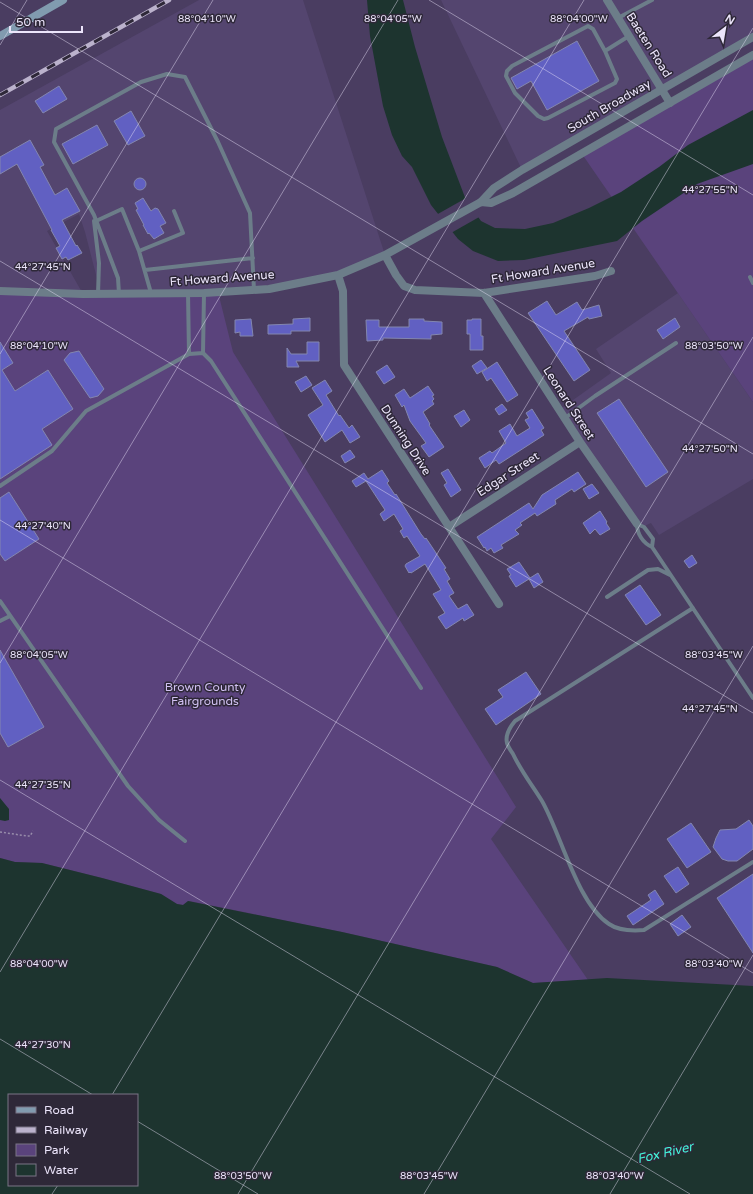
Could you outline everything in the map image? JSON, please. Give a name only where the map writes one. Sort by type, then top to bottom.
[{"type":"main road","points":[[0,36],[63,0]]},
{"type":"street","name":"Baeten Road","points":[[607,0],[670,103]]},
{"type":"street","name":"South Broadway","points":[[385,255],[481,202],[494,188],[522,170],[753,37]]},
{"type":"street","name":"South Broadway","points":[[481,202],[491,203],[513,193],[753,55]]},
{"type":"street","name":"Ft Howard Avenue","points":[[0,291],[98,294],[188,294],[270,289],[338,275],[385,255],[404,286],[416,290],[484,293],[595,276],[611,271]]},
{"type":"street","name":"Dunning Drive","points":[[338,275],[343,291],[344,365],[499,604]]},
{"type":"street","name":"Leonard Street","points":[[484,293],[580,442],[637,524]]},
{"type":"street","name":"Edgar Street","points":[[449,527],[580,442]]},
{"type":"lane","points":[[618,18],[652,0]]},
{"type":"lane","points":[[588,26],[593,29],[605,51],[617,79],[615,83],[544,119],[538,116],[515,93],[506,76],[507,71],[512,66],[588,26]]},
{"type":"lane","points":[[605,51],[629,36]]},
{"type":"lane","points":[[119,294],[118,278],[94,215],[54,142],[56,128],[141,82],[167,74],[185,78],[218,142],[250,213],[254,290]]},
{"type":"lane","points":[[96,221],[122,209],[139,251],[151,294]]},
{"type":"lane","points":[[139,251],[183,233],[174,211]]},
{"type":"lane","points":[[94,215],[99,263],[98,294]]},
{"type":"lane","points":[[144,270],[253,258]]},
{"type":"lane","points":[[750,277],[753,283]]},
{"type":"lane","points":[[203,353],[204,293]]},
{"type":"lane","points":[[188,294],[189,354]]},
{"type":"lane","points":[[565,418],[595,396],[676,343]]},
{"type":"lane","points":[[0,486],[52,451],[86,411],[189,354],[203,353],[211,360],[421,688]]},
{"type":"lane","name":"Leonard Street","points":[[652,547],[653,540],[644,527],[637,524],[637,531],[646,544],[652,547],[753,698]]},
{"type":"lane","points":[[607,597],[648,570],[658,569],[671,575]]},
{"type":"lane","points":[[0,601],[128,786],[159,820],[185,841]]},
{"type":"lane","points":[[693,608],[515,722],[507,734],[507,743],[516,762],[542,802],[584,893],[600,916],[609,924],[628,931],[644,930],[753,862]]},
{"type":"lane","points":[[0,621],[10,616]]},
{"type":"path","points":[[0,832],[30,836],[33,831]]},
{"type":"shaded area","points":[[199,0],[303,0],[385,255],[338,275],[269,289],[101,294],[79,214],[47,231],[83,294],[0,291],[0,110]]},
{"type":"shaded area","points":[[441,0],[753,0],[753,37],[522,170]]},
{"type":"shaded area","points":[[678,293],[753,402],[753,479],[659,535],[651,523],[638,529],[559,410],[611,373],[596,349]]},
{"type":"green space","points":[[753,55],[753,402],[582,154]]},
{"type":"green space","name":"Brown County Fairgrounds","points":[[0,291],[218,292],[233,352],[516,807],[491,839],[588,980],[533,983],[497,967],[342,932],[189,901],[183,905],[177,904],[161,894],[102,878],[42,863],[15,862],[0,858]]},
{"type":"water","points":[[367,0],[403,0],[415,47],[442,137],[466,200],[481,221],[495,228],[525,229],[553,223],[589,208],[621,192],[659,167],[688,145],[753,110],[753,164],[697,184],[642,221],[617,241],[524,260],[498,261],[473,251],[458,239],[431,205],[412,167],[402,156],[392,135],[383,106],[370,36]]},
{"type":"water","points":[[0,798],[9,809],[9,820],[0,820]]},
{"type":"water","name":"Fox River","points":[[0,858],[15,862],[42,863],[102,878],[161,894],[177,904],[183,905],[188,901],[342,932],[497,967],[533,983],[607,978],[753,986],[753,1194],[0,1194]]},
{"type":"pier","points":[[468,197],[481,216],[451,233],[436,215]]},
{"type":"building","points":[[577,41],[599,81],[547,110],[531,81],[517,89],[511,78]]},
{"type":"building","points":[[59,86],[67,99],[43,113],[35,101]]},
{"type":"building","points":[[131,111],[145,136],[128,145],[114,121]]},
{"type":"building","points":[[97,125],[108,145],[73,164],[62,144]]},
{"type":"building","points":[[30,140],[44,165],[40,167],[55,195],[67,188],[80,211],[62,220],[76,246],[77,245],[82,253],[68,260],[66,257],[62,259],[56,248],[60,246],[17,164],[0,174],[0,157]]},
{"type":"building","points":[[138,178],[142,178],[146,184],[142,190],[138,190],[134,186],[134,182]]},
{"type":"building","points":[[143,198],[151,211],[155,208],[158,209],[166,223],[160,226],[164,233],[154,239],[149,233],[148,234],[136,210],[138,209],[135,203]]},
{"type":"building","points":[[547,301],[556,315],[577,302],[582,310],[599,305],[602,316],[589,319],[588,317],[564,331],[590,370],[574,381],[528,313]]},
{"type":"building","points":[[310,318],[310,331],[291,331],[291,334],[268,334],[268,325],[293,324],[293,319]]},
{"type":"building","points":[[675,318],[680,327],[663,339],[657,330]]},
{"type":"building","points":[[251,319],[253,336],[240,336],[240,332],[235,333],[235,320]]},
{"type":"building","points":[[409,319],[424,319],[424,321],[442,322],[442,334],[431,335],[431,339],[383,338],[383,340],[367,341],[366,320],[379,320],[379,327],[409,327]]},
{"type":"building","points":[[481,319],[483,350],[470,350],[470,334],[467,334],[467,320]]},
{"type":"building","points":[[0,342],[13,363],[2,370],[15,391],[48,370],[73,409],[42,429],[52,445],[0,479]]},
{"type":"building","points":[[307,342],[319,342],[319,361],[296,361],[299,367],[287,367],[287,348],[291,354],[307,354]]},
{"type":"building","points":[[79,351],[104,389],[98,396],[90,398],[64,360],[70,353]]},
{"type":"building","points":[[481,360],[487,368],[477,374],[472,366]]},
{"type":"building","points":[[497,362],[518,395],[507,402],[491,378],[487,381],[482,372]]},
{"type":"building","points":[[387,365],[395,377],[384,384],[376,372]]},
{"type":"building","points":[[306,376],[312,385],[301,392],[295,382]]},
{"type":"building","points":[[325,380],[332,391],[326,395],[339,416],[340,415],[349,428],[352,425],[360,437],[350,443],[342,430],[325,442],[308,415],[323,405],[312,388]]},
{"type":"building","points":[[428,386],[434,395],[432,396],[434,399],[432,401],[434,404],[423,412],[430,424],[429,425],[444,447],[429,457],[421,446],[426,443],[410,421],[404,405],[402,407],[395,395],[404,389],[410,398]]},
{"type":"building","points":[[619,399],[668,472],[646,487],[597,413]]},
{"type":"building","points":[[502,404],[507,410],[499,415],[495,409]]},
{"type":"building","points":[[532,409],[544,428],[541,430],[544,435],[499,464],[496,460],[485,468],[479,458],[490,451],[492,453],[506,443],[499,431],[510,424],[517,436],[530,428],[525,420],[529,418],[526,413]]},
{"type":"building","points":[[464,410],[470,420],[461,427],[454,416]]},
{"type":"building","points":[[350,450],[355,457],[345,463],[341,456]]},
{"type":"building","points":[[448,469],[461,490],[451,497],[444,485],[447,483],[441,473]]},
{"type":"building","points":[[382,470],[389,481],[387,483],[446,568],[444,569],[450,579],[447,581],[454,593],[449,596],[458,609],[467,604],[474,615],[464,621],[463,618],[446,629],[438,617],[445,613],[433,594],[441,590],[425,564],[409,573],[405,566],[406,564],[420,556],[407,536],[404,538],[400,531],[403,529],[394,514],[384,521],[380,514],[385,510],[366,481],[356,487],[352,481],[364,473],[368,479]]},
{"type":"building","points":[[578,472],[586,484],[574,492],[572,489],[555,500],[556,504],[537,516],[535,513],[520,523],[522,525],[515,530],[519,534],[501,545],[503,548],[494,553],[491,548],[487,551],[485,547],[484,548],[477,537],[529,503],[533,509],[542,495]]},
{"type":"building","points":[[592,484],[599,493],[589,499],[583,489]]},
{"type":"building","points":[[9,492],[39,539],[5,561],[0,554],[0,498]]},
{"type":"building","points":[[600,511],[610,529],[600,535],[595,529],[590,534],[583,523]]},
{"type":"building","points":[[692,555],[697,563],[689,568],[684,561]]},
{"type":"building","points":[[519,562],[530,578],[538,573],[543,582],[534,588],[529,579],[516,587],[509,576],[511,575],[507,569]]},
{"type":"building","points":[[640,585],[661,615],[646,625],[625,595]]},
{"type":"building","points":[[0,650],[44,727],[8,747],[0,733]]},
{"type":"building","points":[[526,672],[541,694],[496,725],[485,709],[503,697],[498,690]]},
{"type":"building","points":[[749,820],[753,826],[753,849],[737,861],[722,859],[713,847],[720,830],[736,829]]},
{"type":"building","points":[[691,823],[711,852],[687,868],[667,839]]},
{"type":"building","points":[[678,867],[689,884],[676,893],[664,876]]},
{"type":"building","points":[[753,874],[753,953],[717,898]]},
{"type":"building","points":[[655,890],[664,904],[633,925],[627,916],[651,900],[648,895]]},
{"type":"building","points":[[682,915],[691,927],[678,936],[670,924]]},
{"type":"railway","points":[[0,95],[169,0]]}]
